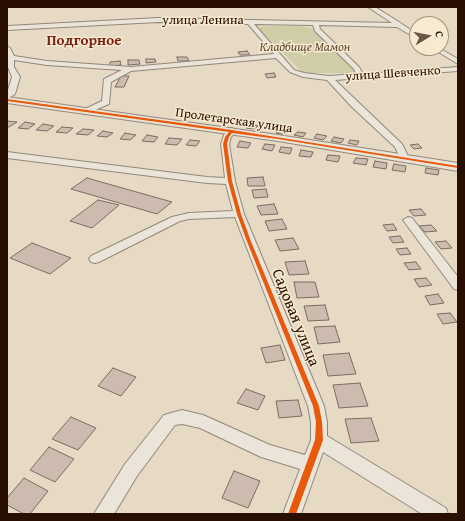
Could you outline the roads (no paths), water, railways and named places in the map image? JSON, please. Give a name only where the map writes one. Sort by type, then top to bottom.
[{"type":"street","points":[[370,7],[409,32]]},
{"type":"street","name":"улица Ленина","points":[[7,28],[158,20],[249,21],[400,26]]},
{"type":"street","name":"улица Шевченко","points":[[249,21],[292,71],[304,75],[329,78],[458,69]]},
{"type":"street","points":[[316,23],[317,30],[357,68],[360,76]]},
{"type":"street","points":[[7,48],[11,58],[11,67],[16,77],[11,94],[7,98]]},
{"type":"street","points":[[11,58],[47,63],[132,69],[278,56]]},
{"type":"street","points":[[448,56],[458,62]]},
{"type":"street","points":[[88,111],[106,102],[107,81],[132,69]]},
{"type":"street","name":"улица Шевченко","points":[[329,78],[355,105],[399,146],[404,158]]},
{"type":"street","name":"Пролетарская улица","points":[[7,98],[458,167]]},
{"type":"street","name":"Садовая улица","points":[[232,132],[227,137],[225,144],[230,181],[248,239],[316,406],[319,422],[319,440],[292,514]]},
{"type":"street","points":[[7,155],[207,180],[230,181]]},
{"type":"street","points":[[95,259],[176,219],[189,216],[240,214]]},
{"type":"street","points":[[408,220],[458,286]]},
{"type":"street","points":[[103,514],[131,470],[170,420],[182,417],[202,422],[267,452],[311,464]]},
{"type":"street","points":[[319,440],[439,514]]},
{"type":"district","name":"Подгорное","points":[[84,41]]},
{"type":"park label","name":"Кладбище Мамон","points":[[305,48]]}]
